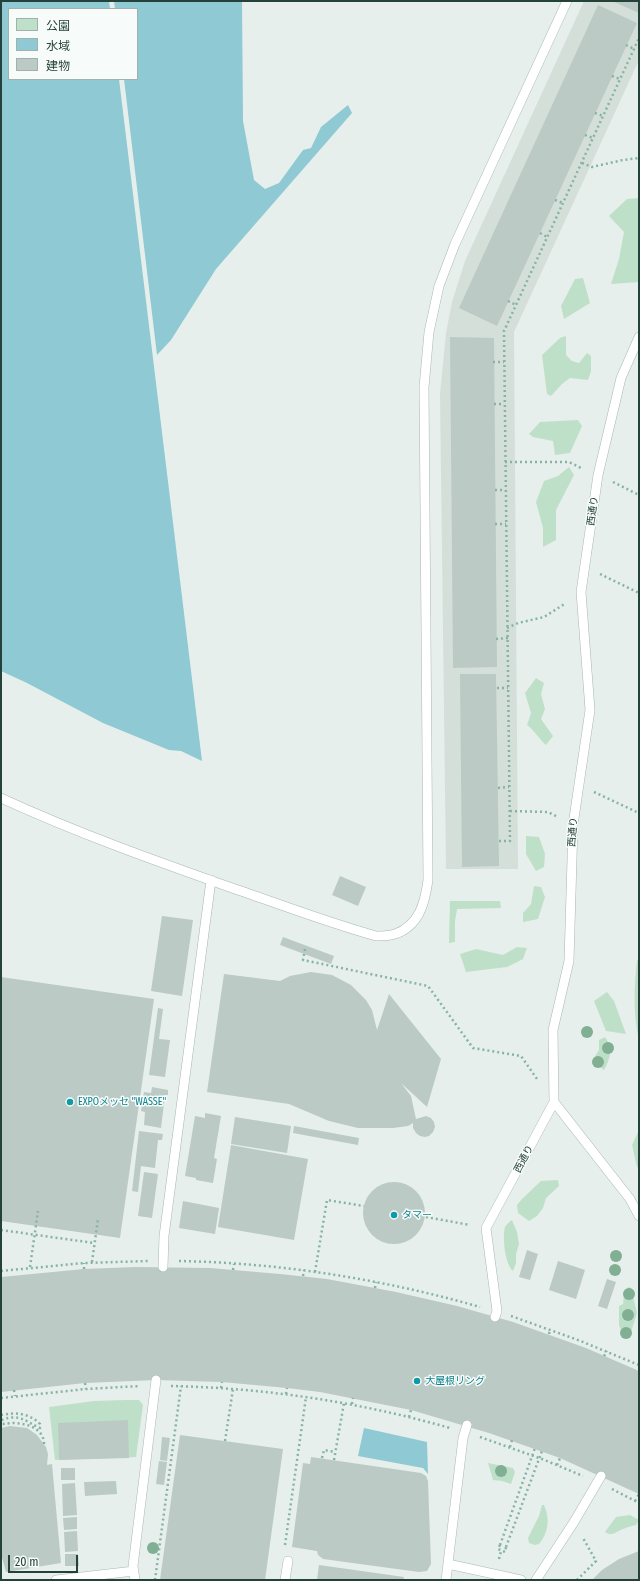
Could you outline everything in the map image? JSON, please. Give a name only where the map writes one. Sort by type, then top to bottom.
[{"type":"lane","points":[[1,798],[75,830],[211,880],[376,936],[393,935],[408,928],[418,916],[426,900],[428,880],[424,387],[429,332],[439,286],[455,244],[567,1]]},
{"type":"lane","name":"西通り","points":[[486,1228],[554,1102],[553,1030],[569,961],[573,825],[590,710],[582,592],[598,476],[621,378],[639,337]]},
{"type":"lane","points":[[163,1264],[164,1236],[211,880]]},
{"type":"lane","points":[[554,1102],[630,1199],[639,1216]]},
{"type":"lane","points":[[486,1228],[496,1314]]},
{"type":"lane","points":[[56,1580],[134,1576],[156,1383]]},
{"type":"lane","points":[[446,1580],[466,1429]]},
{"type":"lane","points":[[536,1580],[599,1479]]},
{"type":"lane","points":[[285,1580],[288,1561]]},
{"type":"lane","points":[[448,1564],[521,1580]]},
{"type":"path","points":[[498,841],[510,841],[504,331],[639,38]]},
{"type":"path","points":[[626,45],[634,49]]},
{"type":"path","points":[[612,76],[620,80]]},
{"type":"path","points":[[595,113],[603,116]]},
{"type":"path","points":[[585,135],[593,138]]},
{"type":"path","points":[[582,163],[592,168],[623,160],[639,158]]},
{"type":"path","points":[[555,200],[563,203]]},
{"type":"path","points":[[540,233],[548,237]]},
{"type":"path","points":[[508,301],[516,305]]},
{"type":"path","points":[[493,362],[504,362]]},
{"type":"path","points":[[494,404],[504,404]]},
{"type":"path","points":[[505,462],[569,462],[639,495]]},
{"type":"path","points":[[494,490],[506,490]]},
{"type":"path","points":[[495,524],[506,524]]},
{"type":"path","points":[[585,567],[639,593]]},
{"type":"path","points":[[507,628],[518,623],[544,618],[582,592]]},
{"type":"path","points":[[496,639],[508,638]]},
{"type":"path","points":[[497,688],[508,688]]},
{"type":"path","points":[[579,785],[639,813]]},
{"type":"path","points":[[498,788],[510,787]]},
{"type":"path","points":[[510,811],[548,812],[573,825]]},
{"type":"path","points":[[305,949],[303,960],[428,986],[473,1048],[520,1056],[554,1102]]},
{"type":"path","points":[[315,1272],[327,1200],[364,1206]]},
{"type":"path","points":[[30,1267],[38,1211]]},
{"type":"path","points":[[426,1217],[486,1228]]},
{"type":"path","points":[[92,1263],[98,1219]]},
{"type":"path","points":[[1,1230],[94,1243]]},
{"type":"path","points":[[84,1263],[84,1269]]},
{"type":"path","points":[[1,1271],[84,1263],[234,1264],[304,1270],[376,1282],[440,1296],[550,1329],[639,1365]]},
{"type":"path","points":[[233,1270],[234,1264]]},
{"type":"path","points":[[303,1276],[304,1270]]},
{"type":"path","points":[[375,1288],[376,1282]]},
{"type":"path","points":[[438,1301],[440,1296]]},
{"type":"path","points":[[548,1334],[550,1329]]},
{"type":"path","points":[[604,1356],[607,1351]]},
{"type":"path","points":[[221,1388],[222,1382]]},
{"type":"path","points":[[86,1383],[86,1389]]},
{"type":"path","points":[[1,1398],[156,1383],[286,1394],[352,1404],[466,1429],[510,1447],[599,1479],[639,1503]]},
{"type":"path","points":[[155,1580],[181,1386]]},
{"type":"path","points":[[286,1394],[287,1388]]},
{"type":"path","points":[[225,1441],[233,1389]]},
{"type":"path","points":[[14,1390],[15,1396]]},
{"type":"path","points":[[288,1561],[283,1561],[306,1397]]},
{"type":"path","points":[[352,1404],[353,1398]]},
{"type":"path","points":[[334,1460],[344,1403]]},
{"type":"path","points":[[409,1416],[411,1410]]},
{"type":"path","points":[[1,1415],[18,1413],[37,1421],[41,1427],[39,1428],[31,1422],[18,1418],[7,1418],[1,1422]]},
{"type":"path","points":[[1,1422],[4,1424],[17,1422],[29,1425],[42,1436],[44,1439],[44,1444]]},
{"type":"path","points":[[510,1447],[512,1440]]},
{"type":"path","points":[[534,1448],[498,1549],[505,1552],[542,1451]]},
{"type":"path","points":[[322,1458],[324,1450],[335,1452]]},
{"type":"path","points":[[558,1465],[560,1458]]},
{"type":"path","points":[[636,1501],[639,1494]]},
{"type":"path","points":[[578,1580],[596,1561],[590,1552]]},
{"type":"shaded area","points":[[584,1],[639,1],[639,60],[514,332],[518,869],[446,869],[440,394],[446,333],[452,302],[465,261]]},
{"type":"green space","points":[[639,198],[639,282],[611,284],[619,259],[624,232],[609,216],[627,199]]},
{"type":"green space","points":[[583,278],[590,303],[564,319],[561,306],[575,279]]},
{"type":"green space","points":[[566,336],[566,355],[572,361],[579,363],[587,353],[591,356],[591,371],[588,380],[570,378],[551,396],[547,394],[542,355],[560,338]]},
{"type":"green space","points":[[578,420],[582,426],[570,453],[555,455],[553,441],[533,437],[529,434],[540,422]]},
{"type":"green space","points":[[569,467],[574,475],[556,510],[556,540],[543,547],[543,528],[536,502],[544,481],[558,476]]},
{"type":"green space","points":[[536,678],[544,683],[541,694],[545,709],[541,719],[553,736],[546,745],[527,725],[531,713],[525,693]]},
{"type":"green space","points":[[526,836],[539,837],[545,854],[544,867],[536,871],[526,854]]},
{"type":"green space","points":[[534,886],[541,887],[545,897],[538,919],[523,922],[523,913],[531,904]]},
{"type":"green space","points":[[450,901],[500,901],[501,908],[457,909],[455,921],[455,942],[449,943]]},
{"type":"green space","points":[[517,947],[527,948],[523,959],[507,967],[466,972],[460,954],[476,949],[503,955]]},
{"type":"green space","points":[[637,960],[639,961],[639,1040],[635,1000]]},
{"type":"green space","points":[[607,992],[614,1001],[626,1034],[606,1031],[594,1001]]},
{"type":"green space","points":[[605,1037],[608,1041],[610,1054],[604,1070],[592,1061],[599,1050],[599,1040]]},
{"type":"green space","points":[[639,1130],[639,1167],[637,1167],[632,1145]]},
{"type":"green space","points":[[558,1180],[559,1186],[546,1198],[543,1208],[537,1216],[529,1221],[518,1213],[517,1205],[541,1181]]},
{"type":"green space","points":[[512,1220],[517,1232],[519,1244],[513,1271],[510,1268],[506,1257],[504,1237],[505,1227]]},
{"type":"green space","points":[[628,1287],[631,1288],[637,1313],[630,1335],[624,1338],[619,1325],[619,1306],[623,1304],[624,1293]]},
{"type":"green space","points":[[139,1400],[143,1405],[136,1457],[55,1460],[49,1407],[94,1401]]},
{"type":"green space","points":[[488,1463],[513,1468],[515,1472],[511,1484],[493,1480]]},
{"type":"green space","points":[[542,1505],[544,1505],[546,1510],[548,1525],[545,1535],[539,1544],[535,1545],[529,1543],[528,1538],[539,1516]]},
{"type":"green space","points":[[630,1515],[639,1520],[636,1525],[612,1534],[605,1532],[616,1517]]},
{"type":"water","points":[[1,1],[109,1],[110,8],[8,8],[8,80],[119,80],[202,761],[181,751],[169,750],[103,723],[1,671]]},
{"type":"water","points":[[114,1],[242,1],[243,121],[254,180],[265,189],[279,183],[303,150],[311,148],[321,127],[348,105],[352,113],[216,269],[171,340],[157,355],[124,80],[138,80],[138,8],[115,8]]},
{"type":"water","points":[[364,1428],[427,1442],[428,1474],[423,1468],[358,1456]]},
{"type":"building","points":[[612,1],[639,1],[639,13]]},
{"type":"building","points":[[598,5],[637,23],[497,326],[459,308]]},
{"type":"building","points":[[450,337],[494,338],[497,667],[453,668]]},
{"type":"building","points":[[460,674],[496,674],[499,866],[462,867]]},
{"type":"building","points":[[340,876],[366,887],[358,906],[332,895]]},
{"type":"building","points":[[162,916],[193,920],[182,996],[151,991]]},
{"type":"building","points":[[283,937],[334,956],[331,964],[280,945]]},
{"type":"building","points":[[311,972],[332,975],[351,985],[366,1000],[372,1010],[377,1030],[389,994],[441,1059],[427,1107],[401,1083],[411,1096],[416,1119],[426,1116],[431,1118],[434,1122],[435,1127],[429,1136],[420,1136],[416,1133],[413,1128],[413,1123],[408,1126],[393,1128],[358,1128],[329,1121],[289,1104],[207,1092],[224,974],[280,981],[290,976]]},
{"type":"building","name":"EXPOメッセ \"WASSE\"","points":[[1,977],[154,999],[120,1238],[1,1221]]},
{"type":"building","points":[[158,1008],[163,1009],[159,1039],[170,1040],[165,1077],[149,1075]]},
{"type":"building","points":[[152,1087],[168,1090],[168,1095],[165,1095],[161,1128],[144,1125],[145,1112],[141,1111],[144,1092],[151,1093]]},
{"type":"building","points":[[205,1113],[221,1116],[214,1158],[217,1159],[213,1183],[196,1180],[196,1178],[185,1176],[195,1116],[205,1118]]},
{"type":"building","points":[[235,1117],[291,1126],[287,1153],[231,1144]]},
{"type":"building","points":[[294,1126],[359,1138],[358,1145],[293,1133]]},
{"type":"building","points":[[139,1131],[163,1134],[162,1140],[158,1140],[155,1168],[141,1166],[138,1192],[132,1191]]},
{"type":"building","points":[[231,1145],[308,1159],[294,1240],[218,1227]]},
{"type":"building","points":[[144,1172],[158,1174],[152,1218],[138,1216]]},
{"type":"building","name":"タマー","points":[[388,1182],[400,1182],[416,1191],[423,1201],[425,1213],[423,1225],[416,1235],[400,1244],[388,1244],[377,1239],[368,1230],[363,1219],[363,1207],[368,1196],[377,1187]]},
{"type":"building","points":[[183,1201],[219,1208],[215,1234],[179,1228]]},
{"type":"building","points":[[527,1250],[538,1254],[530,1280],[519,1277]]},
{"type":"building","points":[[558,1261],[585,1270],[576,1299],[549,1290]]},
{"type":"building","name":"大屋根リング","points":[[136,1267],[210,1268],[280,1274],[327,1279],[396,1292],[457,1306],[513,1322],[586,1348],[639,1371],[639,1494],[560,1458],[489,1433],[411,1410],[320,1392],[222,1382],[156,1380],[85,1383],[1,1392],[1,1277],[84,1269]]},
{"type":"building","points":[[607,1279],[616,1282],[607,1309],[598,1306]]},
{"type":"building","points":[[128,1420],[129,1458],[59,1460],[58,1423]]},
{"type":"building","points":[[10,1426],[27,1428],[37,1435],[46,1447],[48,1454],[47,1465],[52,1464],[61,1563],[6,1572],[1,1554],[1,1428]]},
{"type":"building","points":[[180,1435],[283,1449],[265,1580],[160,1580]]},
{"type":"building","points":[[162,1437],[170,1438],[167,1461],[160,1460]]},
{"type":"building","points":[[311,1457],[421,1473],[426,1476],[428,1481],[431,1564],[427,1571],[419,1572],[323,1559],[318,1555],[317,1551],[292,1547],[303,1463],[310,1464]]},
{"type":"building","points":[[159,1461],[167,1462],[164,1485],[156,1484]]},
{"type":"building","points":[[61,1468],[75,1468],[75,1480],[61,1480]]},
{"type":"building","points":[[116,1481],[117,1494],[85,1496],[84,1482]]},
{"type":"building","points":[[75,1483],[77,1515],[63,1516],[62,1484]]},
{"type":"building","points":[[77,1517],[77,1529],[64,1530],[63,1518]]},
{"type":"building","points":[[77,1531],[78,1551],[65,1552],[64,1532]]},
{"type":"building","points":[[639,1551],[639,1580],[592,1580],[602,1570],[619,1559]]},
{"type":"building","points":[[65,1554],[78,1554],[79,1566],[65,1566]]},
{"type":"building","points":[[319,1565],[404,1577],[403,1580],[317,1580]]},
{"type":"place","name":"EXPOメッセ \"WASSE\"","points":[[70,1102]]},
{"type":"place","name":"タマー","points":[[394,1215]]},
{"type":"place","name":"大屋根リング","points":[[417,1381]]}]
